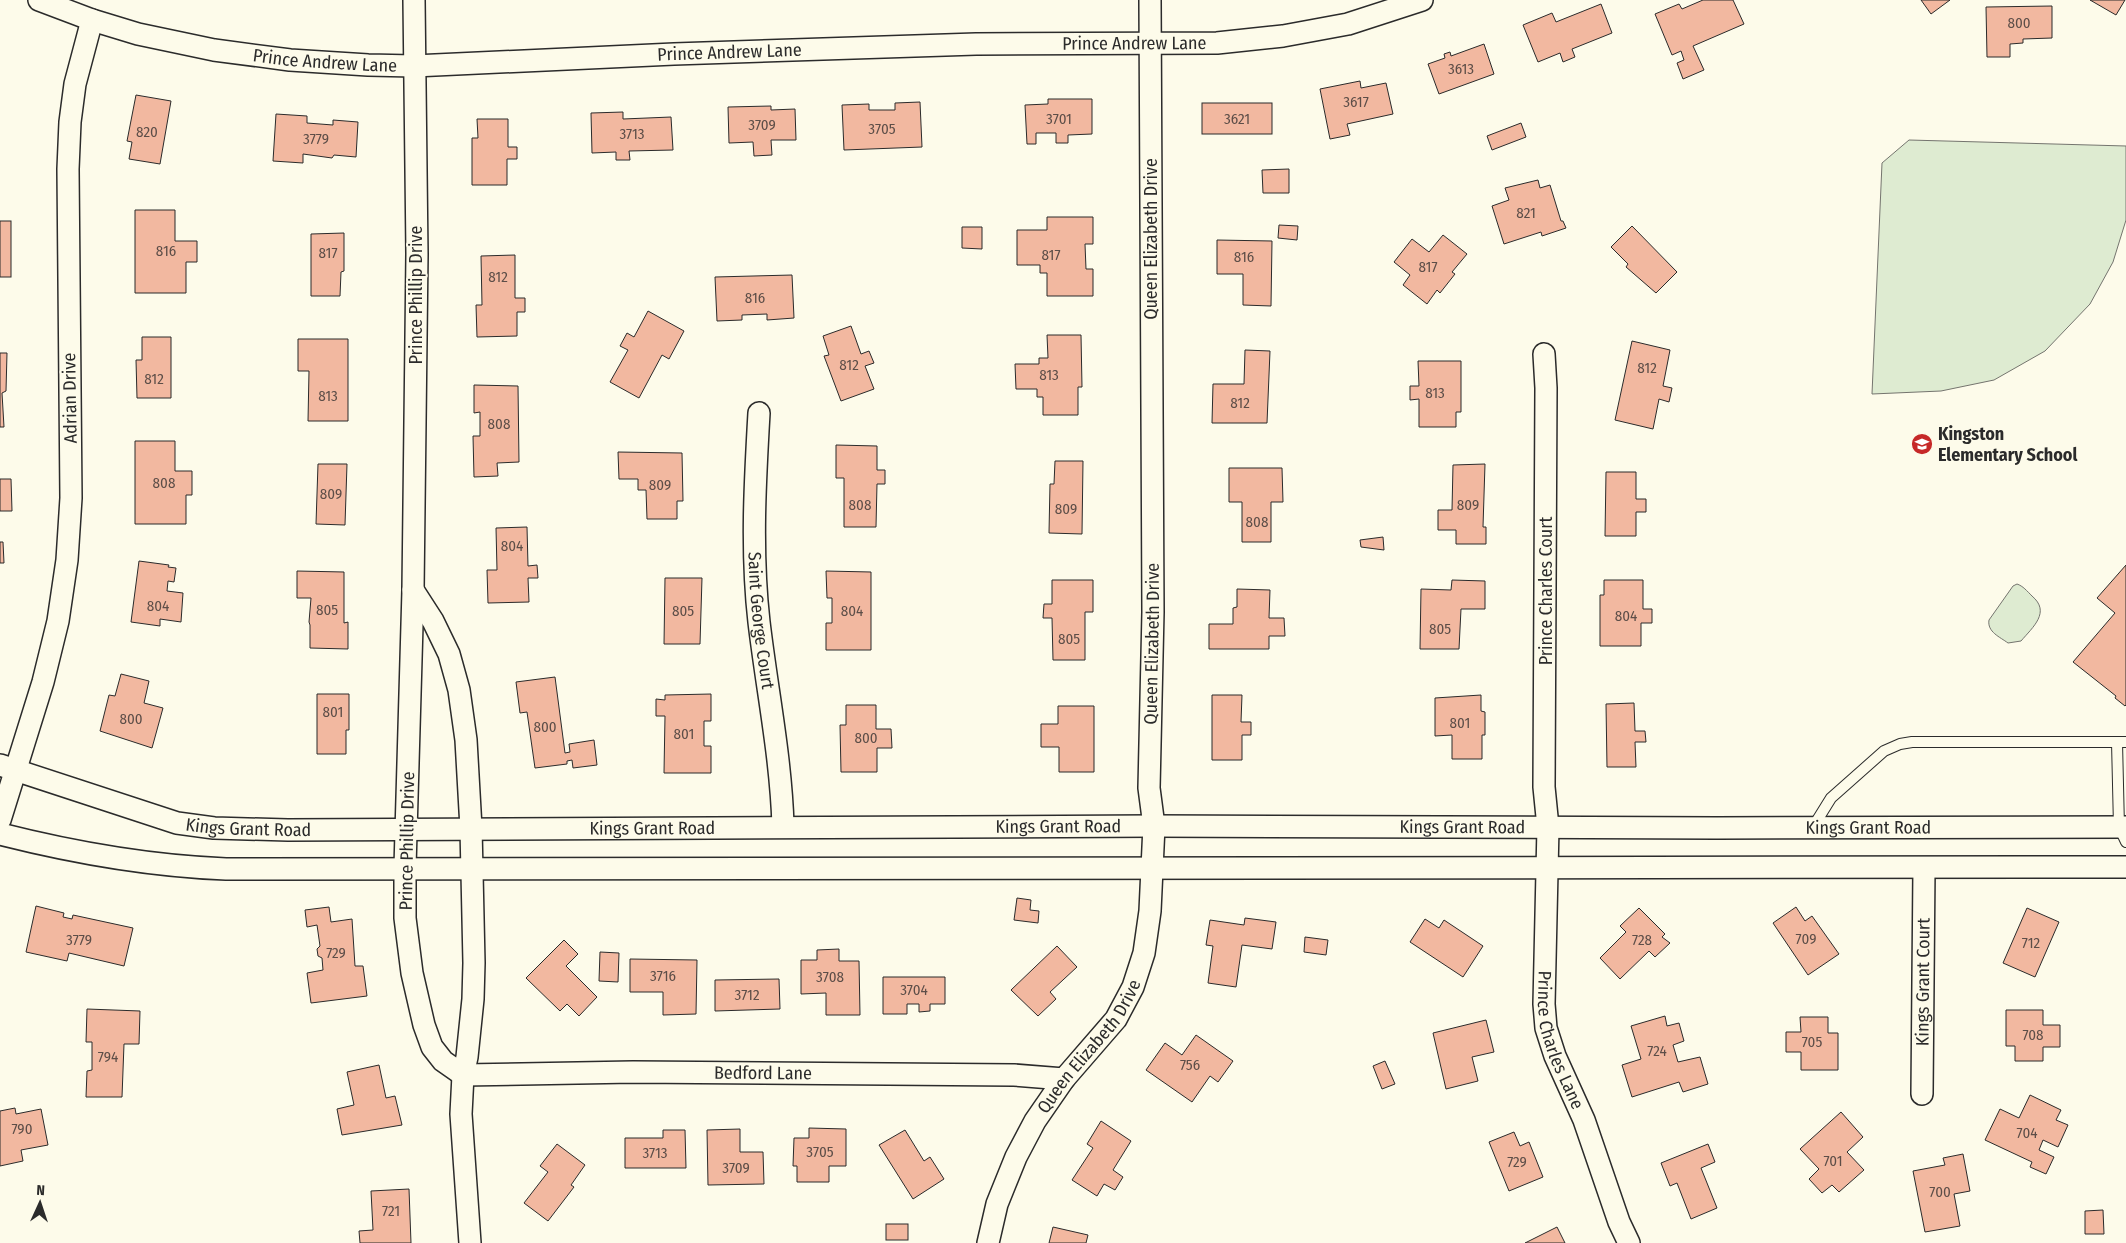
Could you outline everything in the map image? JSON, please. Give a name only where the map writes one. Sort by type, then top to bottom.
[{"type":"street","name":"Prince Andrew Lane","points":[[39,0],[92,20],[138,34],[214,50],[290,60],[368,66],[414,66],[674,54],[966,44],[1217,43],[1283,36],[1348,24],[1422,0]]},
{"type":"street","name":"Prince Phillip Drive","points":[[414,0],[417,254],[413,590],[405,867],[406,918],[412,973],[424,1025],[432,1047],[442,1061],[463,1075]]},
{"type":"street","name":"Queen Elizabeth Drive","points":[[988,1243],[997,1204],[1016,1157],[1036,1121],[1064,1079],[1116,1019],[1133,987],[1144,953],[1153,868],[1154,826],[1149,788],[1153,612],[1150,0]]},
{"type":"street","name":"Adrian Drive","points":[[0,820],[8,768],[48,665],[58,621],[67,560],[71,498],[68,169],[70,122],[75,84],[92,20]]},
{"type":"street","name":"Prince Charles Court","points":[[1544,354],[1546,388],[1544,787],[1548,827]]},
{"type":"street","name":"Saint George Court","points":[[759,413],[754,492],[755,566],[759,621],[782,785],[783,826]]},
{"type":"street","points":[[413,590],[433,621],[449,654],[459,690],[466,740],[471,828],[473,998],[467,1057],[463,1075],[461,1114],[470,1243]]},
{"type":"street","name":"Kings Grant Road","points":[[8,768],[178,823],[214,828],[1154,826],[1812,828],[2124,832]]},
{"type":"street","name":"Prince Charles Lane","points":[[1548,827],[1544,1004],[1546,1028],[1555,1056],[1584,1120],[1619,1222],[1629,1243]]},
{"type":"street","points":[[0,834],[63,850],[102,857],[196,868],[405,867],[626,870],[2126,868]]},
{"type":"street","name":"Kings Grant Court","points":[[1922,1094],[1924,868]]},
{"type":"street","name":"Bedford Lane","points":[[463,1075],[633,1072],[1014,1075],[1064,1079]]},
{"type":"lane","points":[[1812,828],[1831,798],[1884,751],[1900,744],[1912,742],[2122,742],[2124,832]]},
{"type":"green space","points":[[1909,140],[2126,146],[2126,220],[2113,262],[2090,304],[2045,351],[1994,380],[1941,391],[1872,394],[1882,163]]},
{"type":"green space","points":[[2017,584],[2025,589],[2037,602],[2040,614],[2035,625],[2021,641],[2008,643],[1992,631],[1989,620],[2013,586]]},
{"type":"building","points":[[1703,0],[1733,0],[1744,24],[1693,46],[1704,70],[1683,79],[1677,63],[1684,60],[1681,51],[1672,55],[1655,14],[1679,4],[1682,9]]},
{"type":"building","points":[[1921,0],[1950,0],[1931,14]]},
{"type":"building","points":[[2090,0],[2125,0],[2116,15]]},
{"type":"building","points":[[1601,4],[1612,33],[1572,49],[1575,57],[1563,62],[1560,53],[1538,62],[1523,25],[1552,13],[1556,22]]},
{"type":"building","points":[[2052,6],[2052,38],[2023,39],[2023,43],[2010,44],[2010,57],[1987,57],[1986,7]]},
{"type":"building","points":[[1484,44],[1494,74],[1439,94],[1428,64],[1445,58],[1444,54],[1450,52],[1451,56]]},
{"type":"building","points":[[1360,81],[1361,88],[1386,83],[1393,114],[1347,124],[1350,135],[1330,139],[1320,89]]},
{"type":"building","points":[[136,95],[171,101],[160,164],[129,159],[132,142],[127,141]]},
{"type":"building","points":[[1048,99],[1092,99],[1092,134],[1068,135],[1068,143],[1056,143],[1056,133],[1036,133],[1036,144],[1027,144],[1025,105],[1048,104]]},
{"type":"building","points":[[920,102],[922,147],[844,150],[842,105],[869,104],[869,110],[895,110],[895,103]]},
{"type":"building","points":[[1202,103],[1272,103],[1272,134],[1202,134]]},
{"type":"building","points":[[771,106],[771,110],[795,109],[796,140],[771,140],[772,155],[754,156],[753,142],[729,143],[728,107]]},
{"type":"building","points":[[623,112],[623,119],[671,117],[673,150],[629,151],[630,160],[616,160],[616,152],[592,153],[591,113]]},
{"type":"building","points":[[276,114],[307,116],[307,123],[333,125],[333,120],[358,122],[356,157],[334,155],[332,158],[303,154],[303,163],[273,161]]},
{"type":"building","points":[[477,119],[508,119],[508,147],[517,147],[517,159],[507,159],[507,185],[472,185],[472,138],[478,138]]},
{"type":"building","points":[[1521,123],[1526,137],[1492,150],[1487,136]]},
{"type":"building","points":[[1289,169],[1289,193],[1263,193],[1262,170]]},
{"type":"building","points":[[1538,180],[1540,188],[1550,185],[1561,221],[1563,221],[1566,228],[1542,236],[1541,232],[1504,244],[1492,206],[1509,200],[1505,188]]},
{"type":"building","points":[[135,210],[175,210],[175,241],[197,241],[197,262],[186,262],[186,293],[135,293]]},
{"type":"building","points":[[1047,217],[1093,217],[1093,244],[1085,244],[1086,269],[1093,269],[1093,296],[1047,296],[1047,273],[1040,273],[1040,265],[1017,265],[1017,230],[1047,230]]},
{"type":"building","points":[[0,221],[11,221],[11,277],[0,277]]},
{"type":"building","points":[[1279,225],[1298,226],[1297,240],[1278,238]]},
{"type":"building","points":[[1632,226],[1677,272],[1656,293],[1626,267],[1628,264],[1611,247]]},
{"type":"building","points":[[962,227],[982,227],[982,249],[962,248]]},
{"type":"building","points":[[344,233],[344,271],[341,272],[340,296],[311,296],[311,234]]},
{"type":"building","points":[[1443,235],[1467,254],[1452,272],[1455,274],[1440,293],[1437,290],[1427,304],[1403,285],[1410,275],[1394,262],[1412,239],[1429,252]]},
{"type":"building","points":[[1217,240],[1272,241],[1271,306],[1243,305],[1243,274],[1217,274]]},
{"type":"building","points":[[515,255],[515,298],[525,298],[525,312],[517,312],[517,336],[477,337],[476,305],[482,305],[481,256]]},
{"type":"building","points":[[792,275],[794,318],[767,320],[767,314],[742,315],[742,320],[717,321],[715,277]]},
{"type":"building","points":[[648,311],[684,331],[669,359],[662,355],[639,398],[610,382],[628,350],[620,346],[627,333],[634,337]]},
{"type":"building","points":[[851,326],[861,354],[869,351],[874,363],[865,366],[874,389],[841,401],[824,356],[829,355],[823,336]]},
{"type":"building","points":[[1047,335],[1081,335],[1082,387],[1078,387],[1078,415],[1043,415],[1043,397],[1037,397],[1037,389],[1016,389],[1015,364],[1039,364],[1039,358],[1048,358]]},
{"type":"building","points":[[142,337],[171,337],[171,398],[137,398],[136,360],[142,360]]},
{"type":"building","points":[[298,339],[348,339],[348,421],[308,421],[309,371],[298,371]]},
{"type":"building","points":[[1632,341],[1670,350],[1663,386],[1672,388],[1669,402],[1659,399],[1653,429],[1615,420]]},
{"type":"building","points":[[1245,350],[1270,351],[1267,423],[1212,423],[1213,384],[1244,384]]},
{"type":"building","points":[[0,353],[7,353],[6,391],[2,393],[4,427],[0,427]]},
{"type":"building","points":[[1418,361],[1461,361],[1461,412],[1456,412],[1456,427],[1419,427],[1419,399],[1410,400],[1410,386],[1419,386]]},
{"type":"building","points":[[474,385],[518,386],[519,462],[497,463],[498,476],[474,477],[473,436],[480,436],[480,412],[474,413]]},
{"type":"building","points":[[135,441],[175,441],[175,471],[192,471],[192,495],[186,495],[186,524],[135,524]]},
{"type":"building","points":[[836,445],[877,446],[877,470],[885,470],[885,484],[877,484],[876,527],[844,527],[844,478],[836,478]]},
{"type":"building","points":[[618,452],[682,453],[683,501],[677,501],[677,519],[647,519],[646,490],[638,490],[638,479],[619,479]]},
{"type":"building","points":[[1055,461],[1083,461],[1082,534],[1049,533],[1050,484],[1054,484]]},
{"type":"building","points":[[318,464],[347,464],[345,525],[316,524]]},
{"type":"building","points":[[1485,464],[1483,527],[1486,527],[1486,544],[1456,544],[1456,530],[1438,530],[1438,510],[1452,510],[1453,465]]},
{"type":"building","points":[[1229,468],[1282,468],[1283,502],[1271,502],[1271,542],[1242,542],[1242,502],[1229,502]]},
{"type":"building","points":[[1606,472],[1636,472],[1636,499],[1646,499],[1646,512],[1636,512],[1636,536],[1605,536]]},
{"type":"building","points":[[0,479],[11,479],[12,511],[0,511]]},
{"type":"building","points":[[527,527],[528,566],[537,565],[538,578],[528,578],[529,602],[488,603],[487,570],[497,570],[496,528]]},
{"type":"building","points":[[1383,537],[1384,550],[1361,547],[1360,540]]},
{"type":"building","points":[[0,542],[3,542],[4,563],[0,563]]},
{"type":"building","points":[[139,561],[169,565],[168,567],[176,568],[174,582],[168,581],[167,591],[183,593],[181,622],[160,619],[160,626],[131,622]]},
{"type":"building","points":[[2126,565],[2125,706],[2115,698],[2116,696],[2073,662],[2115,613],[2097,598]]},
{"type":"building","points":[[297,571],[344,572],[344,623],[348,622],[348,649],[310,648],[309,622],[311,598],[297,598]]},
{"type":"building","points":[[826,571],[871,572],[871,650],[826,650],[826,623],[832,623],[832,598],[827,598]]},
{"type":"building","points":[[665,578],[702,578],[700,644],[664,644]]},
{"type":"building","points":[[1052,580],[1093,580],[1093,612],[1085,612],[1085,660],[1053,660],[1052,618],[1043,618],[1044,604],[1052,604]]},
{"type":"building","points":[[1452,580],[1485,581],[1485,609],[1461,609],[1459,649],[1420,649],[1421,589],[1451,590]]},
{"type":"building","points":[[1604,580],[1643,580],[1643,609],[1652,609],[1652,623],[1641,623],[1641,646],[1600,646],[1600,595],[1604,595]]},
{"type":"building","points":[[1237,589],[1270,590],[1269,618],[1284,618],[1285,636],[1269,636],[1269,649],[1209,649],[1209,624],[1233,624],[1233,608],[1237,607]]},
{"type":"building","points":[[121,674],[149,681],[144,703],[163,708],[152,748],[100,731],[109,695],[115,696]]},
{"type":"building","points":[[555,677],[565,753],[570,752],[569,744],[594,740],[597,765],[573,768],[572,760],[567,761],[567,764],[535,768],[527,712],[520,713],[516,682]]},
{"type":"building","points":[[317,694],[349,694],[349,730],[346,730],[346,754],[317,754]]},
{"type":"building","points":[[711,694],[711,721],[704,721],[704,746],[711,746],[711,773],[664,773],[665,716],[656,716],[656,699],[665,700],[665,695]]},
{"type":"building","points":[[1212,695],[1242,695],[1241,722],[1251,722],[1251,735],[1242,735],[1242,760],[1212,760]]},
{"type":"building","points":[[1481,695],[1481,711],[1485,712],[1485,735],[1482,735],[1482,759],[1452,759],[1452,735],[1435,736],[1435,698]]},
{"type":"building","points":[[1634,703],[1635,731],[1645,731],[1646,742],[1635,742],[1636,767],[1607,767],[1606,704]]},
{"type":"building","points":[[846,705],[876,705],[876,729],[891,729],[892,748],[877,748],[877,772],[841,772],[840,725],[846,725]]},
{"type":"building","points":[[1058,706],[1094,706],[1094,772],[1059,772],[1059,747],[1041,747],[1041,724],[1058,724]]},
{"type":"building","points":[[1017,898],[1031,900],[1030,910],[1039,911],[1038,923],[1014,920]]},
{"type":"building","points":[[36,906],[64,913],[63,917],[72,919],[73,915],[133,928],[124,966],[69,953],[67,961],[26,952]]},
{"type":"building","points":[[329,907],[331,922],[352,919],[355,966],[363,966],[367,996],[311,1003],[307,973],[323,970],[322,958],[318,956],[317,949],[320,946],[317,925],[307,927],[305,910]]},
{"type":"building","points":[[1796,907],[1805,921],[1812,916],[1839,954],[1808,975],[1773,923]]},
{"type":"building","points":[[1639,908],[1665,934],[1662,937],[1670,943],[1655,957],[1649,951],[1620,979],[1600,958],[1626,932],[1620,926]]},
{"type":"building","points":[[2027,908],[2059,922],[2035,977],[2003,963]]},
{"type":"building","points":[[1245,918],[1276,922],[1272,949],[1242,945],[1236,987],[1208,983],[1213,946],[1206,945],[1210,920],[1244,925]]},
{"type":"building","points":[[1425,919],[1439,928],[1444,920],[1483,946],[1463,977],[1410,942]]},
{"type":"building","points":[[1305,937],[1328,940],[1326,955],[1304,952]]},
{"type":"building","points":[[564,940],[578,954],[566,966],[597,997],[579,1016],[567,1004],[560,1011],[526,978]]},
{"type":"building","points":[[1057,946],[1077,967],[1050,992],[1056,999],[1038,1016],[1011,990]]},
{"type":"building","points":[[839,949],[839,961],[859,961],[860,1015],[826,1015],[826,993],[801,994],[801,960],[817,960],[817,950]]},
{"type":"building","points":[[600,952],[619,953],[618,982],[599,981]]},
{"type":"building","points":[[630,959],[697,960],[696,1014],[663,1015],[663,992],[630,992]]},
{"type":"building","points":[[883,977],[945,977],[945,1004],[930,1004],[930,1011],[919,1012],[919,1004],[907,1004],[907,1014],[883,1014]]},
{"type":"building","points":[[779,979],[780,1009],[715,1011],[715,980]]},
{"type":"building","points":[[87,1009],[140,1011],[139,1044],[124,1044],[122,1097],[86,1097],[87,1071],[92,1070],[92,1042],[86,1042]]},
{"type":"building","points":[[2006,1010],[2043,1010],[2043,1025],[2060,1025],[2060,1047],[2043,1047],[2043,1061],[2015,1061],[2015,1046],[2006,1046]]},
{"type":"building","points":[[1665,1016],[1667,1026],[1679,1023],[1684,1041],[1673,1045],[1678,1062],[1700,1057],[1708,1084],[1683,1092],[1679,1082],[1632,1097],[1622,1065],[1641,1059],[1631,1026]]},
{"type":"building","points":[[1800,1017],[1828,1017],[1828,1033],[1838,1033],[1838,1070],[1801,1070],[1801,1052],[1786,1052],[1786,1032],[1801,1032]]},
{"type":"building","points":[[1486,1020],[1494,1052],[1472,1057],[1478,1081],[1446,1089],[1433,1033]]},
{"type":"building","points":[[1196,1035],[1233,1061],[1218,1082],[1210,1076],[1192,1102],[1146,1070],[1165,1043],[1182,1055]]},
{"type":"building","points":[[1385,1061],[1395,1084],[1382,1089],[1373,1066]]},
{"type":"building","points":[[379,1065],[386,1098],[395,1096],[402,1125],[342,1135],[337,1109],[354,1105],[347,1072]]},
{"type":"building","points":[[2030,1095],[2061,1110],[2056,1120],[2068,1125],[2058,1147],[2043,1140],[2039,1150],[2054,1157],[2046,1174],[2030,1167],[2032,1162],[1985,1140],[2000,1109],[2019,1118]]},
{"type":"building","points":[[15,1108],[16,1114],[41,1109],[48,1145],[21,1150],[23,1161],[0,1166],[0,1111]]},
{"type":"building","points":[[1841,1112],[1863,1137],[1847,1152],[1864,1170],[1839,1192],[1832,1185],[1822,1193],[1809,1179],[1819,1169],[1800,1149]]},
{"type":"building","points":[[1101,1121],[1131,1141],[1113,1170],[1123,1177],[1115,1190],[1104,1184],[1097,1196],[1072,1180],[1093,1148],[1087,1144]]},
{"type":"building","points":[[809,1128],[846,1129],[846,1166],[829,1166],[829,1182],[797,1182],[797,1166],[793,1166],[794,1138],[809,1138]]},
{"type":"building","points":[[740,1129],[740,1152],[763,1152],[764,1184],[708,1185],[707,1130]]},
{"type":"building","points":[[663,1130],[685,1130],[686,1168],[625,1168],[625,1138],[663,1138]]},
{"type":"building","points":[[905,1130],[924,1161],[930,1157],[944,1179],[913,1199],[879,1145]]},
{"type":"building","points":[[1514,1132],[1520,1146],[1529,1142],[1543,1177],[1509,1191],[1489,1142]]},
{"type":"building","points":[[557,1144],[585,1165],[571,1185],[574,1187],[548,1221],[524,1203],[548,1172],[540,1166]]},
{"type":"building","points":[[1708,1144],[1715,1162],[1701,1168],[1717,1208],[1691,1219],[1677,1183],[1670,1186],[1661,1163]]},
{"type":"building","points":[[1963,1154],[1970,1191],[1954,1194],[1960,1226],[1925,1232],[1913,1171],[1945,1165],[1943,1158]]},
{"type":"building","points":[[409,1189],[411,1243],[360,1243],[359,1231],[373,1230],[371,1191]]},
{"type":"building","points":[[2103,1210],[2104,1234],[2085,1234],[2085,1211]]},
{"type":"building","points":[[886,1224],[908,1224],[908,1240],[886,1240]]},
{"type":"building","points":[[1053,1227],[1088,1235],[1086,1243],[1049,1243]]},
{"type":"building","points":[[1557,1227],[1565,1243],[1525,1243]]},
{"type":"place","name":"Kingston Elementary School","points":[[1922,444]]}]
